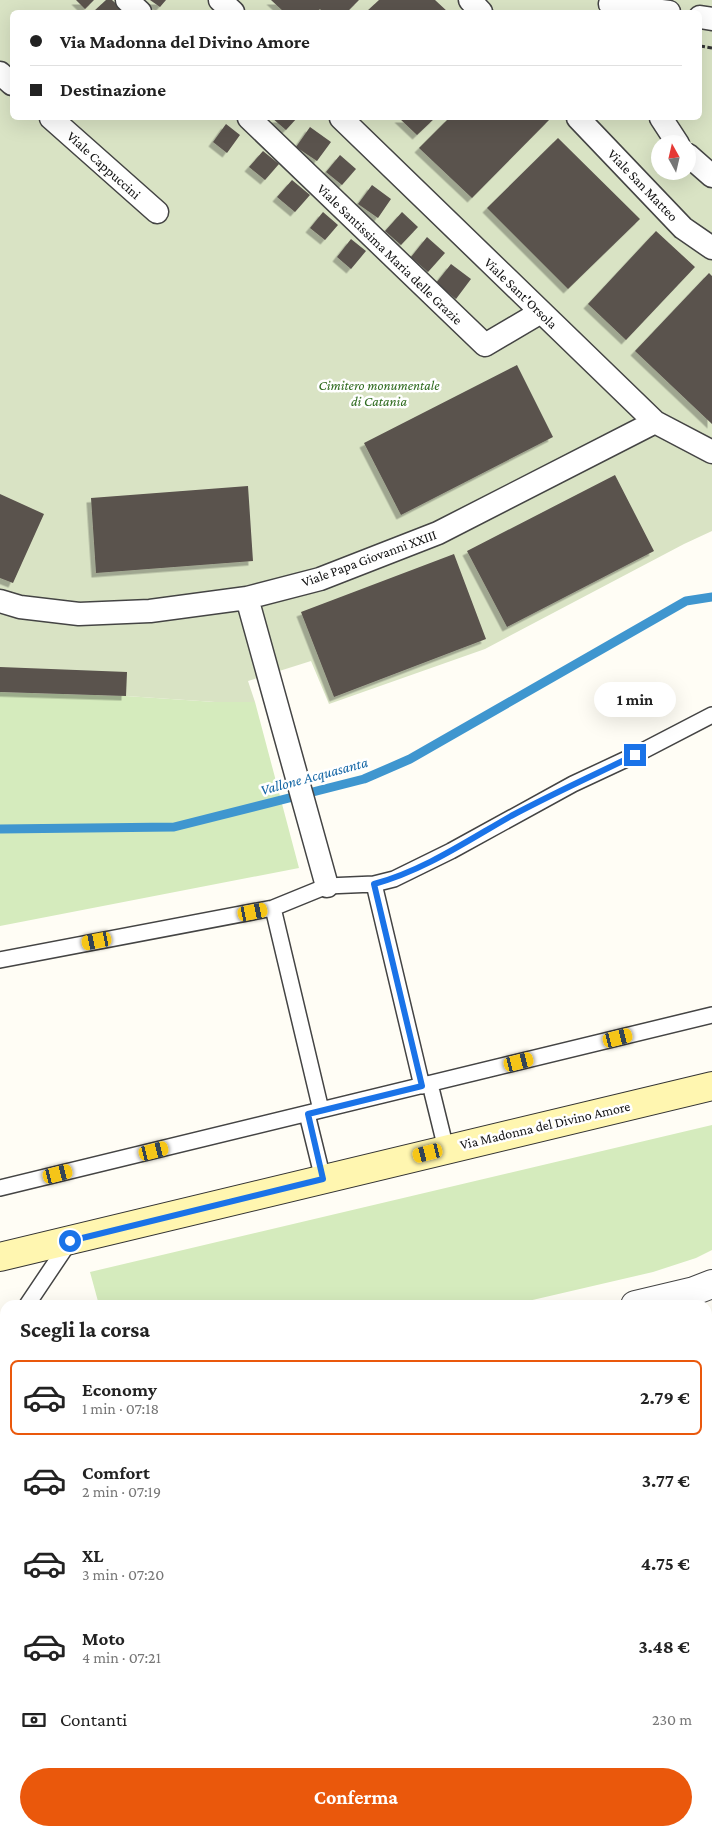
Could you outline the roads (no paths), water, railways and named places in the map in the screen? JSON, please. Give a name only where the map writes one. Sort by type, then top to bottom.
[{"type":"main road","name":"Via Madonna del Divino Amore","points":[[0,1257],[712,1086]]},
{"type":"street","points":[[127,0],[138,10]]},
{"type":"street","points":[[220,0],[231,10]]},
{"type":"street","points":[[470,0],[479,10]]},
{"type":"street","points":[[610,5],[652,10]]},
{"type":"street","points":[[0,73],[10,82]]},
{"type":"street","name":"Viale Cappuccini","points":[[53,120],[157,212]]},
{"type":"street","name":"Viale Santissima Maria delle Grazie","points":[[251,120],[485,344],[541,312]]},
{"type":"street","name":"Viale Sant'Orsola","points":[[343,120],[655,422],[712,452]]},
{"type":"street","name":"Viale San Matteo","points":[[580,120],[683,228],[712,248]]},
{"type":"street","points":[[661,120],[672,135]]},
{"type":"street","points":[[696,162],[712,176]]},
{"type":"street","name":"Viale Papa Giovanni XXIII","points":[[0,601],[20,607],[79,614],[150,611],[247,598],[320,579],[438,533],[655,422]]},
{"type":"street","points":[[247,598],[327,886]]},
{"type":"street","points":[[656,1300],[694,1291],[712,1284]]},
{"type":"lane","points":[[0,960],[272,908],[327,886],[374,884],[394,879],[565,788],[635,755],[712,715]]},
{"type":"lane","points":[[374,884],[426,1085],[446,1149]]},
{"type":"lane","points":[[272,908],[314,1112],[323,1179]]},
{"type":"lane","points":[[0,1188],[712,1015]]},
{"type":"lane","points":[[30,1300],[70,1241]]},
{"type":"waterway","name":"Vallone Acquasanta","points":[[0,829],[174,827],[364,779],[410,759],[686,601],[712,597]]},
{"type":"park label","name":"Cimitero monumentale di Catania","points":[[379,394]]}]
